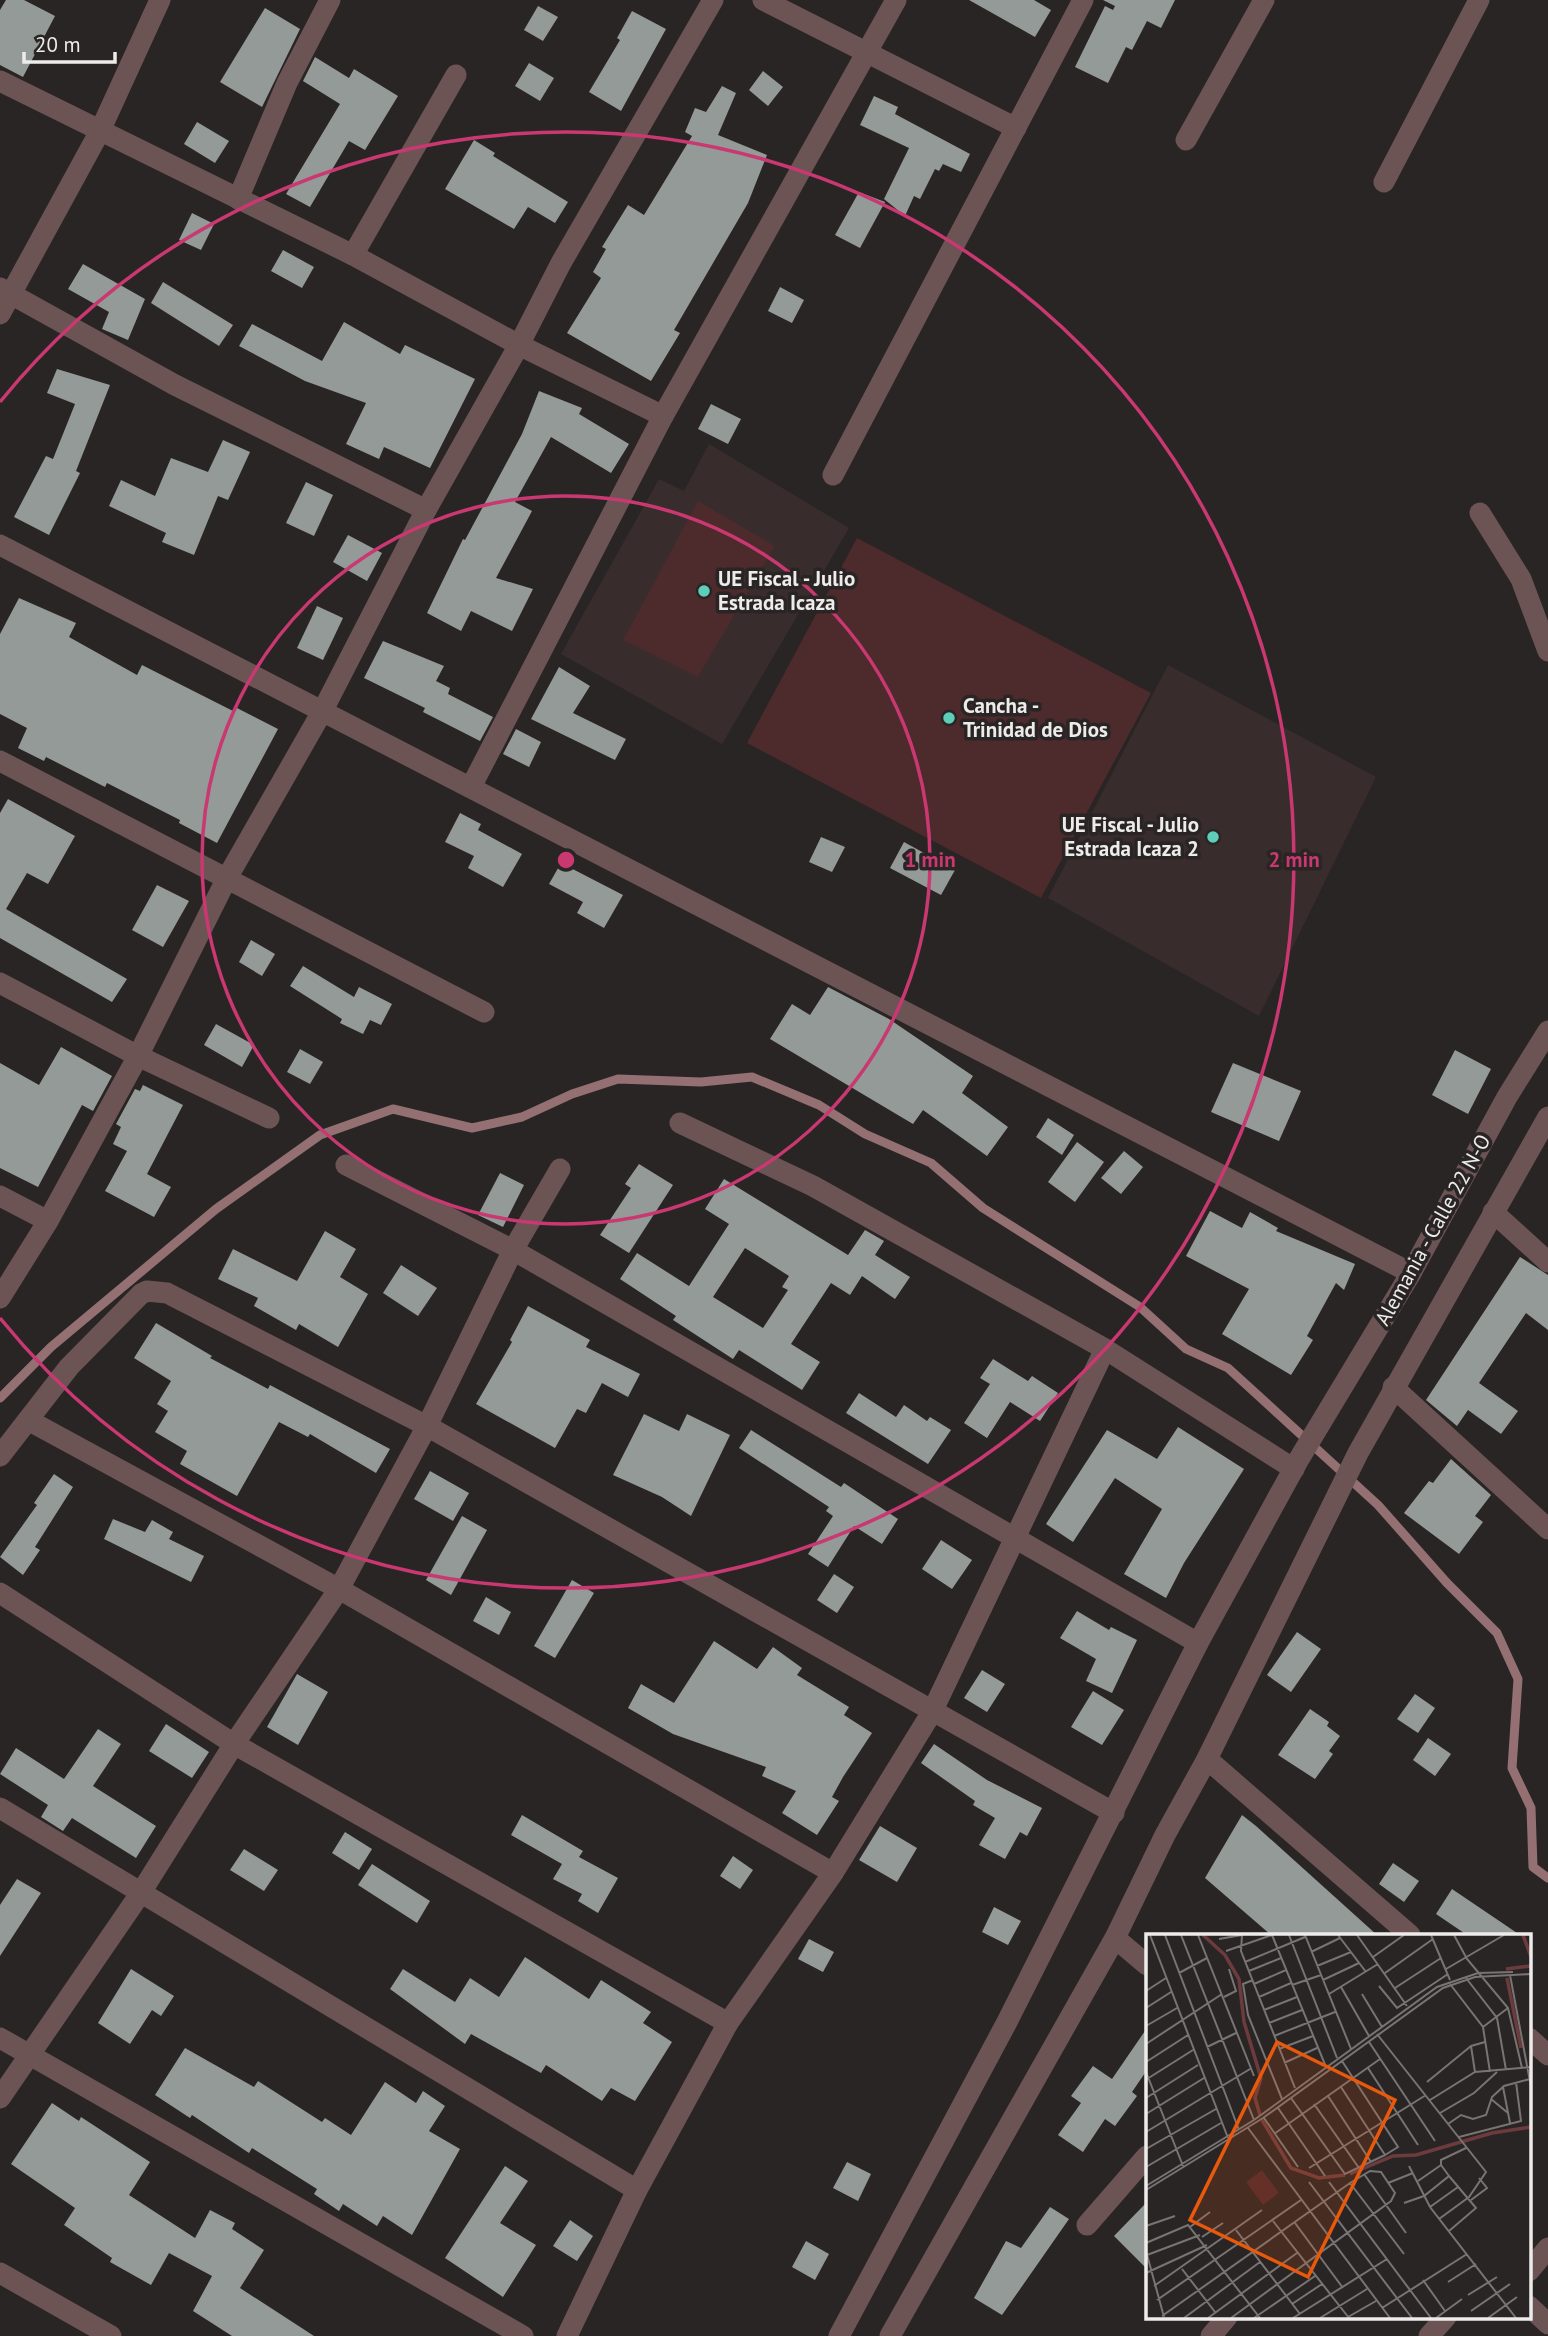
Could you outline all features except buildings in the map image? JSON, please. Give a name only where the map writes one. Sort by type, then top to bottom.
[{"type":"street","points":[[0,314],[6,291],[100,131],[160,0]]},
{"type":"street","points":[[238,199],[287,83],[330,0]]},
{"type":"street","points":[[0,1297],[48,1221],[138,1056],[227,878],[323,710],[426,510],[519,345],[561,263],[713,0]]},
{"type":"street","points":[[762,0],[1016,128]]},
{"type":"street","points":[[471,787],[663,416],[896,0]]},
{"type":"street","points":[[833,475],[1083,0]]},
{"type":"street","points":[[1186,140],[1264,0]]},
{"type":"street","points":[[1384,182],[1479,0]]},
{"type":"street","points":[[353,255],[456,75]]},
{"type":"street","points":[[0,81],[353,255],[519,345],[663,416]]},
{"type":"street","points":[[6,291],[175,386],[426,510]]},
{"type":"street","points":[[1480,513],[1521,579],[1548,652]]},
{"type":"street","points":[[0,545],[1411,1273]]},
{"type":"street","points":[[0,761],[484,1012]]},
{"type":"street","points":[[0,983],[138,1056],[269,1118]]},
{"type":"street","name":"Alemania - Calle 22 N-O","points":[[839,2336],[1114,1813],[1198,1643],[1296,1464],[1411,1273],[1507,1097],[1548,1031]]},
{"type":"street","name":"Alemania - Calle 22 N-O","points":[[899,2332],[1115,1938],[1393,1387],[1548,1117]]},
{"type":"street","points":[[680,1123],[813,1186],[1105,1349],[1296,1464]]},
{"type":"street","points":[[346,1164],[513,1250],[1014,1540],[1198,1643]]},
{"type":"street","points":[[0,2098],[26,2055],[140,1894],[234,1744],[339,1589],[427,1426],[513,1250],[560,1169]]},
{"type":"street","points":[[0,1196],[48,1221]]},
{"type":"street","points":[[1493,1212],[1548,1262]]},
{"type":"street","points":[[0,1456],[69,1367],[141,1294],[156,1291],[179,1299],[427,1426],[1114,1813]]},
{"type":"street","points":[[567,2336],[637,2190],[728,2023],[833,1873],[932,1712],[1105,1349]]},
{"type":"street","points":[[1393,1387],[1548,1529]]},
{"type":"street","points":[[28,1420],[339,1589],[833,1873]]},
{"type":"street","points":[[0,1593],[234,1744],[728,2023]]},
{"type":"street","points":[[1207,1759],[1409,1934]]},
{"type":"street","points":[[0,1808],[637,2190]]},
{"type":"street","points":[[1115,1938],[1146,1964]]},
{"type":"street","points":[[0,2038],[523,2336]]},
{"type":"street","points":[[1530,2039],[1548,2055]]},
{"type":"street","points":[[1087,2225],[1146,2157]]},
{"type":"street","points":[[1530,2270],[1548,2248]]},
{"type":"street","points":[[0,2273],[111,2336]]},
{"type":"street","points":[[1530,2307],[1548,2324]]},
{"type":"street","points":[[1211,2336],[1226,2318]]},
{"type":"street","points":[[1429,2336],[1445,2318]]},
{"type":"shaded area","name":"UE Fiscal - Julio Estrada Icaza","points":[[709,444],[849,528],[722,744],[561,654],[659,479],[684,491]]},
{"type":"shaded area","points":[[698,501],[775,546],[698,677],[623,640]]},
{"type":"shaded area","name":"Cancha - Trinidad de Dios","points":[[857,538],[1151,693],[1041,898],[747,743]]},
{"type":"shaded area","name":"UE Fiscal - Julio Estrada Icaza 2","points":[[1168,665],[1376,777],[1259,1016],[1048,898]]},
{"type":"waterway","points":[[0,1398],[51,1347],[216,1209],[320,1135],[393,1109],[472,1128],[522,1117],[572,1094],[618,1079],[701,1082],[752,1077],[819,1105],[865,1134],[931,1163],[983,1208],[1140,1307],[1186,1349],[1228,1368],[1378,1505],[1447,1583],[1497,1633],[1518,1679],[1512,1768],[1531,1808],[1533,1867],[1548,1878]]},
{"type":"place","name":"UE Fiscal - Julio Estrada Icaza","points":[[704,591]]},
{"type":"place","name":"Cancha - Trinidad de Dios","points":[[949,718]]},
{"type":"place","name":"UE Fiscal - Julio Estrada Icaza 2","points":[[1213,837]]}]
